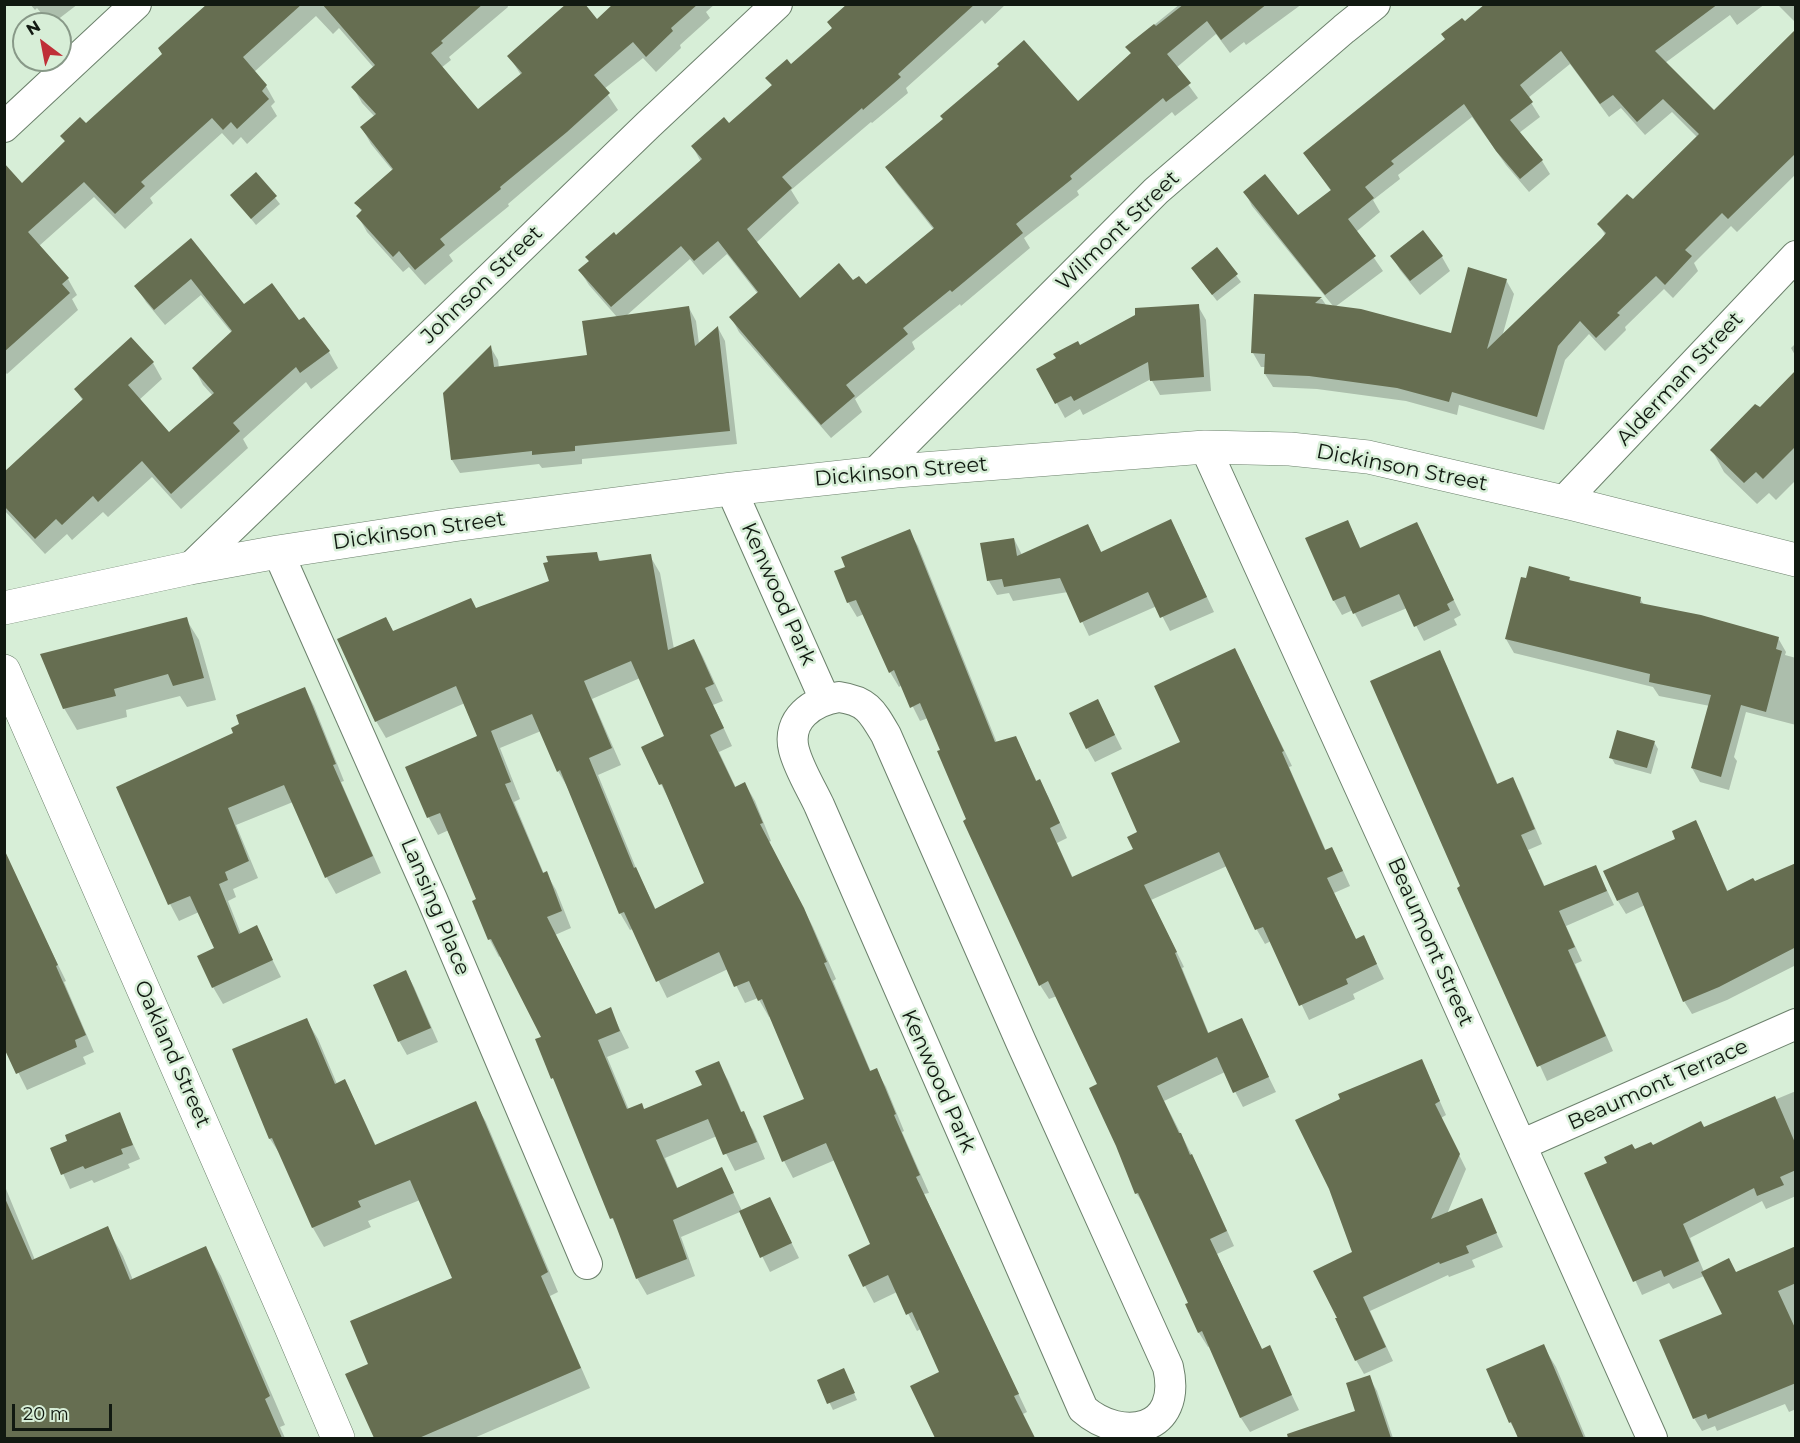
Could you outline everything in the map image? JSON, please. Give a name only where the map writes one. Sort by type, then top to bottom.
[{"type":"main road","name":"Dickinson Street","points":[[4,608],[190,568],[453,525],[875,473],[1205,447],[1290,449],[1368,457],[1564,501],[1796,560]]},
{"type":"main road","name":"Oakland Street","points":[[4,671],[338,1438]]},
{"type":"street","points":[[4,127],[136,4]]},
{"type":"street","name":"Johnson Street","points":[[190,568],[639,133],[777,4]]},
{"type":"street","name":"Wilmont Street","points":[[875,473],[1156,191],[1375,4]]},
{"type":"street","name":"Alderman Street","points":[[1564,501],[1796,256]]},
{"type":"street","name":"Beaumont Street","points":[[1205,447],[1652,1438]]},
{"type":"street","name":"Kenwood Park","points":[[731,489],[825,700]]},
{"type":"street","name":"Lansing Place","points":[[278,552],[432,899],[587,1264]]},
{"type":"street","name":"Kenwood Park","points":[[839,697],[864,704],[873,712],[886,735],[1021,1042],[1168,1367],[1171,1393],[1165,1415],[1142,1436],[1121,1435],[1104,1429],[1090,1419],[1083,1409],[794,751],[795,728],[798,719],[810,707],[825,700],[839,697]]},
{"type":"street","name":"Beaumont Terrace","points":[[1521,1145],[1796,1024]]},
{"type":"building","points":[[207,4],[302,4],[243,57],[267,85],[262,91],[269,99],[237,129],[231,122],[223,130],[212,118],[141,182],[145,186],[115,214],[84,182],[28,232],[69,278],[62,284],[70,293],[4,352],[4,163],[22,183],[65,141],[60,136],[80,117],[86,123],[162,54],[158,48]]},
{"type":"building","points":[[322,4],[483,4],[441,41],[443,43],[431,53],[478,109],[522,73],[507,56],[566,4],[585,4],[597,19],[613,4],[698,4],[671,28],[673,31],[646,57],[633,42],[594,75],[610,93],[500,187],[501,189],[440,239],[445,245],[415,270],[399,251],[393,257],[356,216],[362,210],[354,203],[393,169],[360,127],[376,114],[351,87],[375,65]]},
{"type":"building","points":[[847,4],[975,4],[898,74],[901,77],[782,177],[792,188],[747,229],[800,298],[839,263],[853,280],[859,276],[866,284],[934,228],[885,167],[943,119],[940,116],[999,66],[997,64],[1024,40],[1078,101],[1131,53],[1125,47],[1184,4],[1267,4],[1221,40],[1207,21],[1167,54],[1191,83],[1166,102],[1163,98],[1070,176],[1072,179],[1016,224],[1023,233],[952,292],[950,290],[903,328],[908,334],[846,385],[855,396],[821,425],[729,317],[758,292],[718,241],[694,261],[681,246],[611,307],[578,270],[589,261],[585,257],[614,232],[616,235],[702,159],[691,146],[724,117],[729,123],[772,85],[765,78],[787,59],[791,64],[832,28],[827,22]]},
{"type":"building","points":[[1485,4],[1718,4],[1655,51],[1714,110],[1796,29],[1796,153],[1728,219],[1722,213],[1685,250],[1692,256],[1665,285],[1656,276],[1617,313],[1620,315],[1596,338],[1580,321],[1558,346],[1537,417],[1452,392],[1449,402],[1397,388],[1309,376],[1264,374],[1265,354],[1251,353],[1254,294],[1322,297],[1315,303],[1361,309],[1451,333],[1468,267],[1507,279],[1487,349],[1601,239],[1606,233],[1597,224],[1627,194],[1633,199],[1699,134],[1663,99],[1637,122],[1613,95],[1600,104],[1561,51],[1520,85],[1533,102],[1510,120],[1543,160],[1520,179],[1496,151],[1464,104],[1391,161],[1394,164],[1365,187],[1374,198],[1348,219],[1376,256],[1325,295],[1243,192],[1265,174],[1298,215],[1331,190],[1303,153],[1445,39],[1441,34],[1462,18],[1465,21]]},
{"type":"building","points":[[256,172],[277,196],[251,219],[230,195]]},
{"type":"building","points":[[1423,230],[1443,256],[1410,281],[1390,256]]},
{"type":"building","points":[[191,238],[244,304],[272,283],[299,320],[304,317],[330,351],[300,373],[296,367],[233,423],[240,431],[171,494],[142,461],[98,502],[93,496],[62,525],[56,519],[35,539],[4,506],[4,472],[83,399],[74,389],[131,337],[154,362],[128,385],[169,432],[214,393],[192,368],[232,331],[191,279],[154,310],[134,286]]},
{"type":"building","points":[[1217,247],[1238,274],[1212,295],[1191,268]]},
{"type":"building","points":[[1199,304],[1204,377],[1150,381],[1148,362],[1074,401],[1071,396],[1055,404],[1036,369],[1056,358],[1053,354],[1078,341],[1080,345],[1135,315],[1135,308]]},
{"type":"building","points":[[689,306],[695,346],[718,326],[730,431],[575,446],[575,451],[532,455],[532,451],[451,460],[443,393],[491,345],[494,367],[587,355],[582,321]]},
{"type":"building","points":[[1796,370],[1796,446],[1763,479],[1756,472],[1744,483],[1710,450],[1755,404],[1760,407]]},
{"type":"building","points":[[1171,519],[1207,597],[1160,618],[1148,592],[1080,623],[1060,578],[1004,587],[1002,579],[987,581],[980,543],[1014,538],[1017,556],[1088,524],[1101,552]]},
{"type":"building","points":[[1348,520],[1360,548],[1417,522],[1454,600],[1447,604],[1450,610],[1414,627],[1399,594],[1353,614],[1345,596],[1333,601],[1305,538]]},
{"type":"building","points":[[910,529],[995,742],[1016,736],[1036,781],[1040,779],[1060,823],[1050,828],[1072,877],[1133,849],[1127,837],[1137,832],[1111,773],[1180,742],[1154,686],[1235,648],[1284,751],[1282,752],[1325,850],[1332,847],[1343,871],[1327,878],[1356,939],[1364,935],[1377,964],[1346,979],[1348,984],[1299,1006],[1263,927],[1255,930],[1219,852],[1144,885],[1177,952],[1175,953],[1208,1033],[1242,1018],[1269,1077],[1233,1093],[1217,1057],[1157,1086],[1190,1155],[1192,1154],[1227,1231],[1210,1239],[1262,1349],[1270,1345],[1292,1395],[1240,1418],[1202,1331],[1198,1333],[1185,1304],[1188,1303],[1138,1193],[1135,1194],[1089,1088],[1097,1084],[1048,981],[1039,986],[963,821],[966,819],[937,751],[940,750],[920,703],[910,708],[894,670],[889,673],[856,600],[847,603],[834,571],[845,567],[841,557]]},
{"type":"building","points":[[597,552],[599,561],[651,554],[668,650],[694,639],[714,684],[705,688],[724,728],[710,735],[735,787],[745,782],[763,823],[760,824],[804,908],[827,962],[824,963],[870,1071],[877,1068],[920,1175],[916,1177],[1019,1394],[1014,1396],[1035,1438],[935,1438],[910,1386],[939,1372],[912,1312],[906,1315],[888,1275],[863,1287],[848,1255],[870,1244],[826,1143],[782,1162],[763,1116],[804,1099],[762,999],[758,1001],[749,981],[734,987],[719,952],[656,982],[624,912],[619,914],[560,770],[557,772],[532,714],[491,731],[511,782],[505,784],[543,873],[547,871],[562,911],[547,917],[596,1014],[611,1007],[620,1031],[598,1040],[627,1109],[642,1103],[644,1109],[702,1085],[695,1071],[719,1061],[757,1142],[723,1155],[708,1119],[656,1140],[677,1188],[722,1167],[734,1193],[673,1220],[687,1259],[636,1279],[613,1218],[610,1219],[535,1039],[541,1037],[491,939],[488,940],[472,901],[476,899],[440,813],[427,818],[405,767],[477,736],[456,686],[375,722],[337,639],[386,617],[393,631],[471,598],[476,608],[549,581],[543,563],[548,562],[546,556]],"holes":[[[631,661],[664,736],[641,747],[659,785],[662,784],[704,883],[655,909],[636,867],[634,868],[589,758],[612,748],[584,681]]]},
{"type":"building","points":[[1529,566],[1570,577],[1569,580],[1641,597],[1640,603],[1701,615],[1779,637],[1776,649],[1782,651],[1766,712],[1741,705],[1721,777],[1691,768],[1711,695],[1649,682],[1650,674],[1505,639],[1521,577],[1526,578]]},
{"type":"building","points":[[187,617],[204,678],[173,686],[168,674],[114,689],[116,696],[63,709],[40,654]]},
{"type":"building","points":[[1440,650],[1497,784],[1513,777],[1535,829],[1521,835],[1544,886],[1596,865],[1607,891],[1559,911],[1575,947],[1568,950],[1606,1036],[1537,1067],[1457,888],[1460,886],[1370,681]]},
{"type":"building","points":[[305,687],[336,764],[333,765],[373,856],[325,878],[284,785],[228,808],[249,861],[225,872],[228,880],[219,884],[239,934],[257,925],[273,960],[212,988],[197,956],[214,948],[190,896],[168,905],[116,787],[233,733],[231,728],[239,724],[236,715]]},
{"type":"building","points":[[1098,699],[1115,735],[1086,749],[1069,713]]},
{"type":"building","points":[[1617,730],[1655,741],[1647,768],[1609,758]]},
{"type":"building","points":[[1696,820],[1727,891],[1753,878],[1755,881],[1796,863],[1796,947],[1719,987],[1683,1002],[1638,892],[1617,901],[1603,871],[1675,839],[1672,831]]},
{"type":"building","points":[[4,849],[58,965],[56,966],[86,1035],[75,1040],[77,1047],[16,1074],[4,1048]]},
{"type":"building","points":[[406,970],[431,1028],[398,1042],[373,985]]},
{"type":"building","points":[[307,1018],[335,1084],[345,1079],[375,1145],[476,1101],[548,1272],[541,1276],[581,1368],[419,1438],[374,1438],[345,1374],[368,1364],[350,1321],[452,1278],[410,1180],[358,1201],[361,1207],[312,1228],[272,1138],[269,1139],[232,1049]]},
{"type":"building","points":[[1422,1059],[1440,1101],[1435,1104],[1460,1154],[1431,1219],[1482,1198],[1497,1233],[1466,1246],[1469,1253],[1440,1264],[1439,1262],[1363,1297],[1386,1347],[1355,1361],[1335,1318],[1337,1318],[1313,1271],[1352,1252],[1329,1189],[1295,1120],[1340,1099],[1338,1094]]},
{"type":"building","points":[[1775,1096],[1796,1145],[1796,1170],[1780,1177],[1784,1185],[1757,1196],[1754,1188],[1683,1224],[1699,1261],[1664,1277],[1661,1270],[1633,1282],[1584,1173],[1607,1163],[1604,1157],[1632,1144],[1635,1149],[1651,1142],[1653,1145],[1701,1121],[1704,1127]]},
{"type":"building","points":[[120,1112],[133,1145],[121,1149],[123,1154],[85,1169],[83,1166],[61,1175],[50,1148],[67,1141],[65,1135]]},
{"type":"building","points":[[4,1196],[32,1260],[108,1226],[130,1280],[206,1246],[270,1396],[265,1399],[282,1438],[4,1438]]},
{"type":"building","points":[[770,1197],[792,1243],[760,1258],[739,1211]]},
{"type":"building","points":[[1796,1246],[1796,1283],[1778,1291],[1796,1330],[1796,1383],[1708,1419],[1706,1414],[1693,1419],[1659,1340],[1722,1314],[1701,1272],[1729,1258],[1736,1272]]},
{"type":"building","points":[[1544,1344],[1584,1438],[1518,1438],[1511,1422],[1509,1423],[1486,1369]]},
{"type":"building","points":[[844,1368],[855,1393],[827,1404],[817,1380]]},
{"type":"building","points":[[1370,1375],[1391,1438],[1288,1438],[1287,1434],[1355,1411],[1346,1383]]}]
